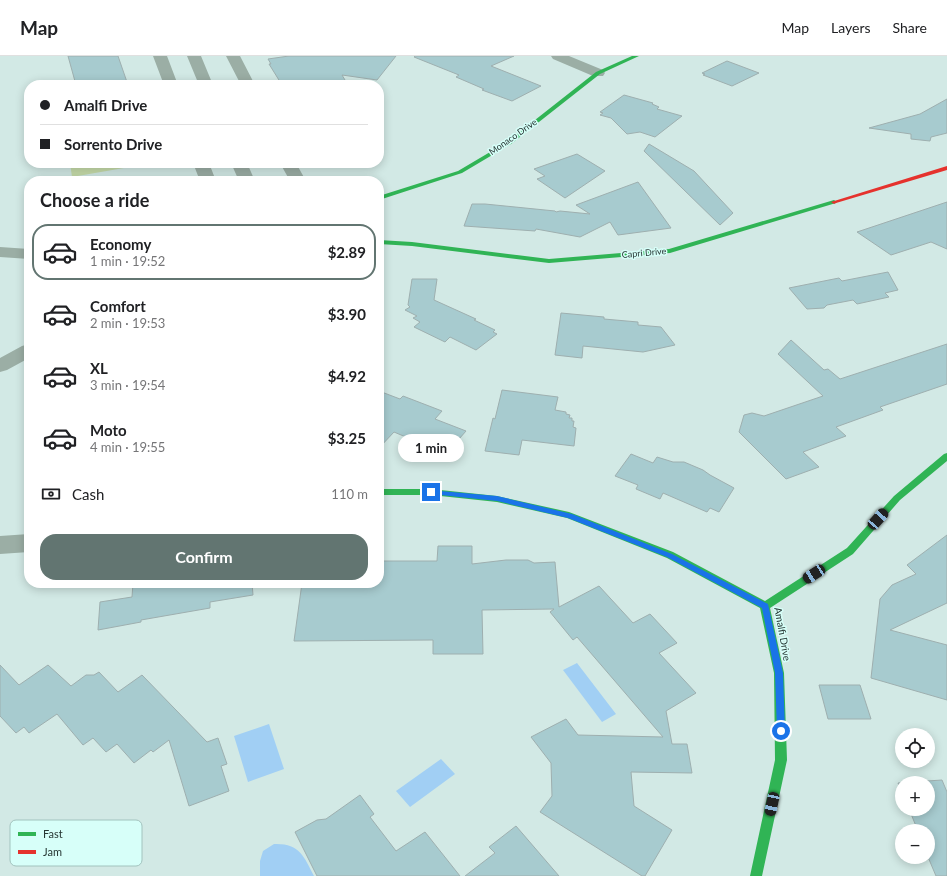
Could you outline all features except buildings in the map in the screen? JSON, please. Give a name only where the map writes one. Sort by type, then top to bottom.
[{"type":"street","points":[[160,56],[169,80]]},
{"type":"street","points":[[194,56],[204,80]]},
{"type":"street","points":[[233,56],[245,80]]},
{"type":"street","points":[[558,56],[598,73]]},
{"type":"street","name":"Monaco Drive","points":[[384,196],[460,172],[509,143],[598,73],[636,56]]},
{"type":"street","name":"Capri Drive","points":[[384,242],[412,244],[549,261],[670,251],[947,168]]},
{"type":"street","points":[[0,252],[24,254]]},
{"type":"street","points":[[0,366],[24,353]]},
{"type":"street","name":"Amalfi Drive","points":[[756,876],[782,760],[779,673],[765,606],[850,550],[897,498],[947,456]]},
{"type":"street","points":[[384,492],[431,492],[497,499],[569,516],[670,556],[765,606]]},
{"type":"street","points":[[0,545],[24,543]]},
{"type":"green space","points":[[71,168],[124,168],[78,176],[72,176]]},
{"type":"water","points":[[577,663],[616,714],[602,722],[563,670]]},
{"type":"water","points":[[269,724],[284,769],[248,782],[234,736]]},
{"type":"water","points":[[441,759],[455,774],[410,807],[396,791]]},
{"type":"water","points":[[274,844],[289,846],[300,852],[314,876],[260,876],[260,861],[263,851]]},
{"type":"traffic: fast","points":[[384,196],[460,172],[509,143],[598,73],[636,56]]},
{"type":"traffic: fast","points":[[384,242],[412,244],[549,261],[670,251],[834,202]]},
{"type":"traffic: fast","points":[[756,876],[781,760],[779,673],[765,606],[850,551],[897,498],[947,456]]},
{"type":"traffic: fast","points":[[384,492],[431,492],[497,499],[569,515],[670,555],[765,606]]},
{"type":"traffic: jam","points":[[834,202],[947,168]]},
{"type":"route","points":[[431,492],[497,499],[569,516],[670,556],[765,606],[779,673],[781,731]]}]
